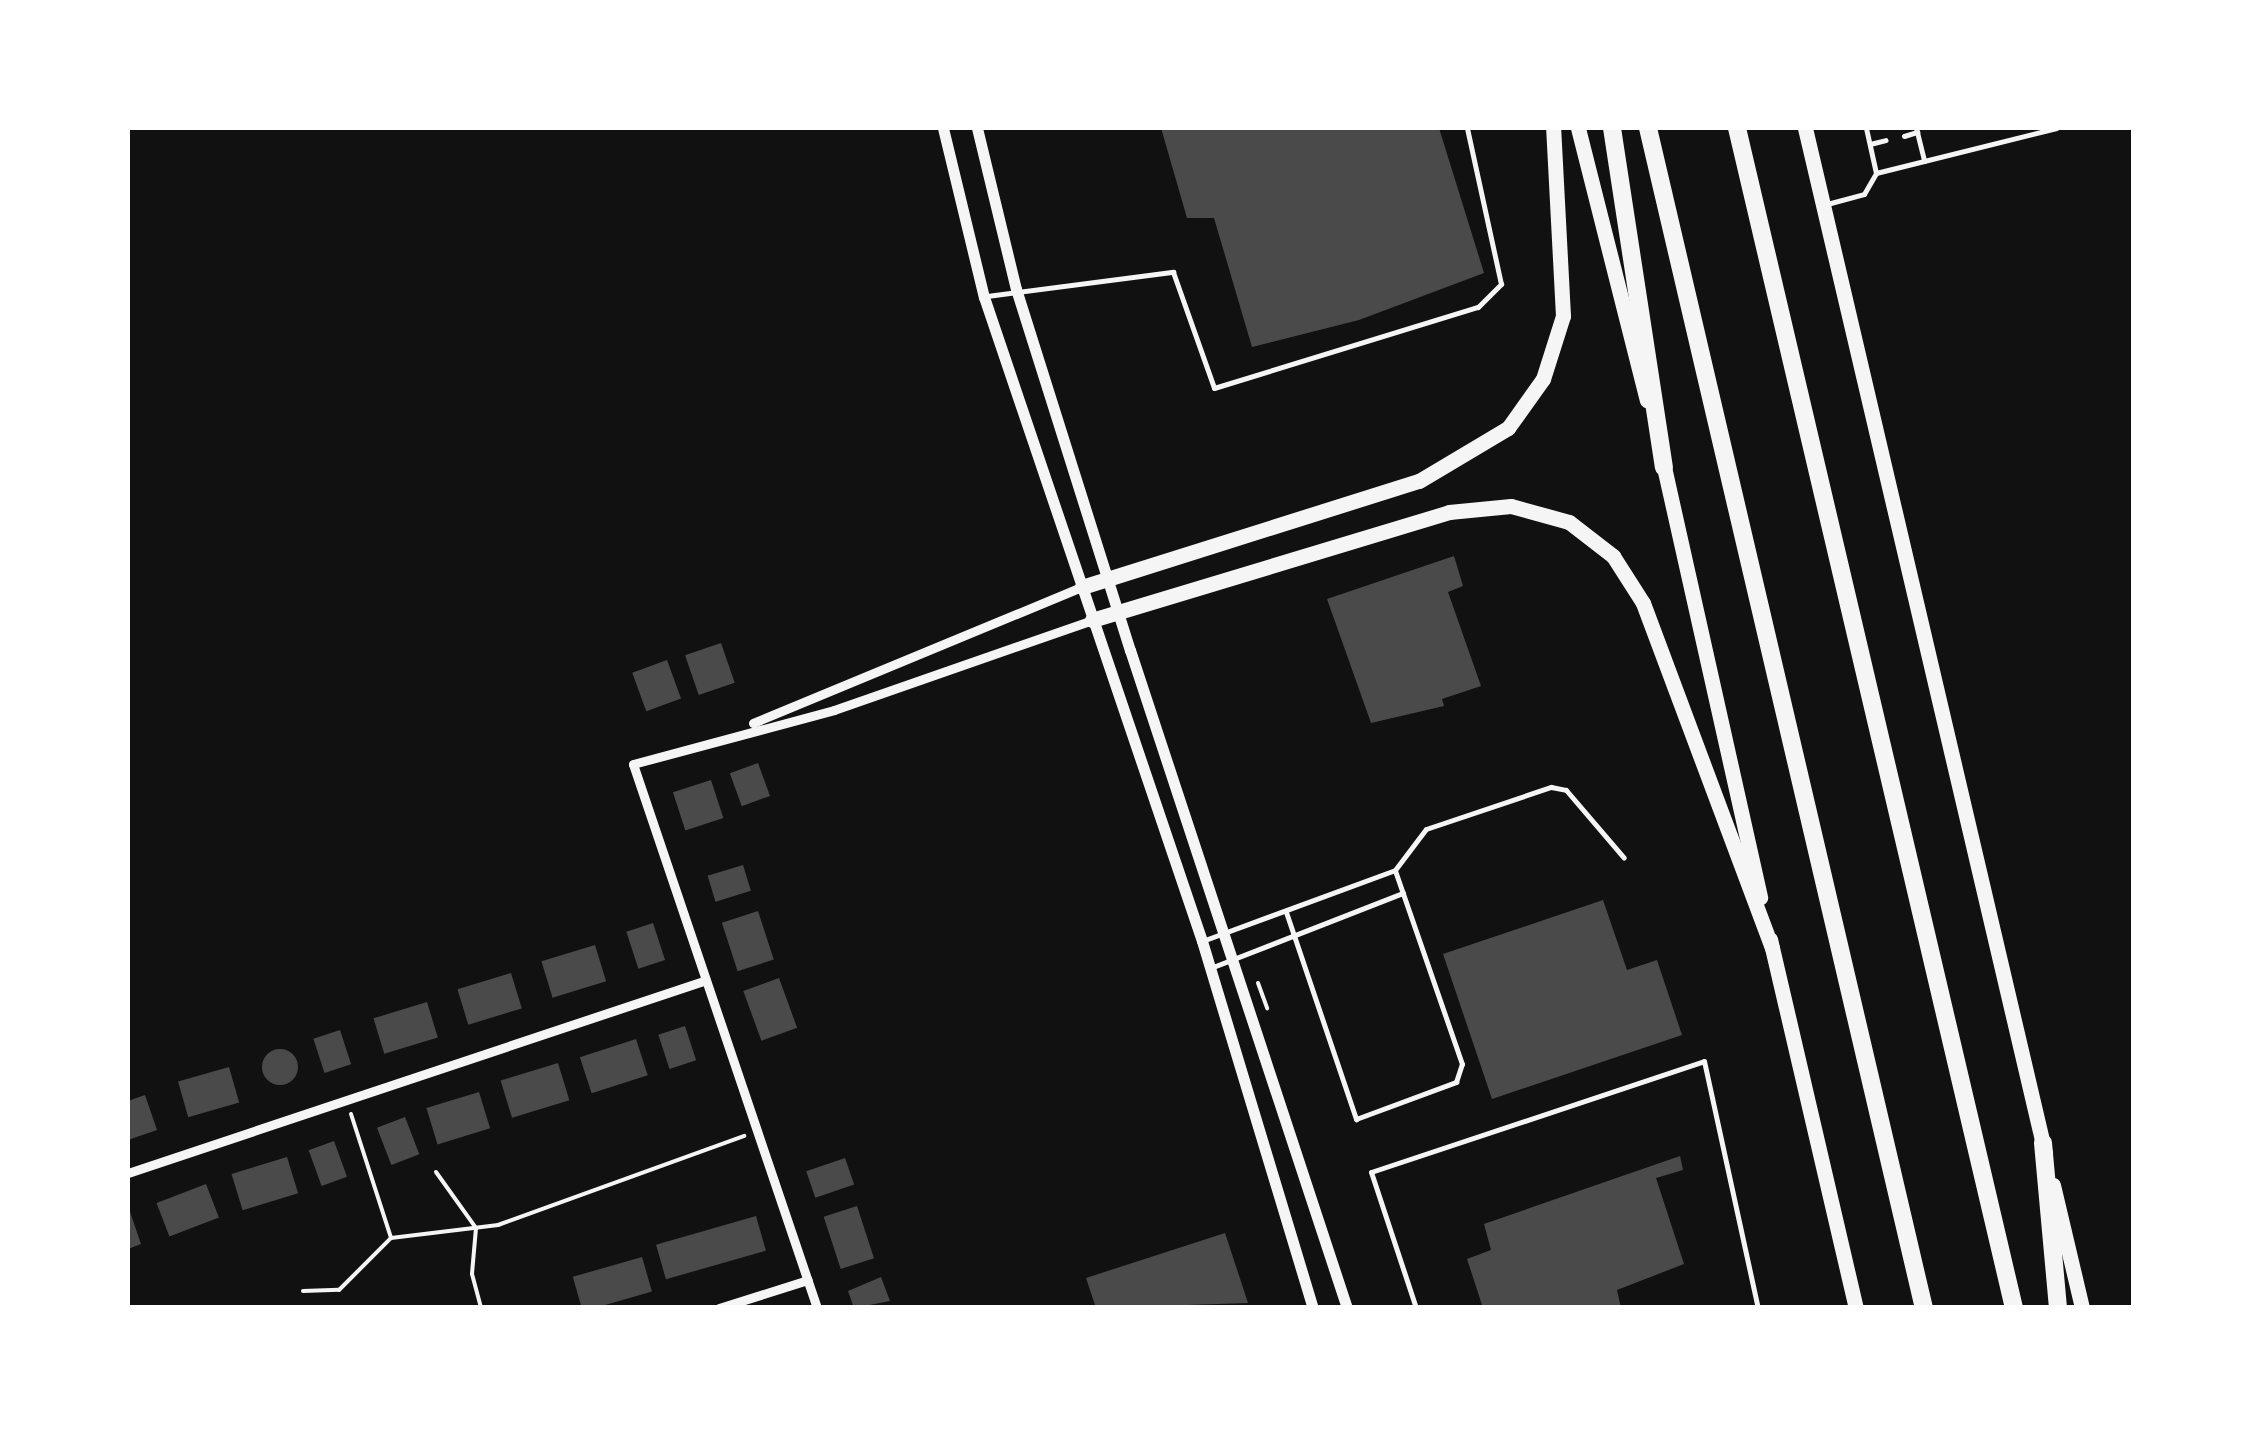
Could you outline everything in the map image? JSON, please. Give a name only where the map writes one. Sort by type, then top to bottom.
[{"type":"highway","points":[[1612,128],[1664,466]]},
{"type":"highway","points":[[1648,128],[1924,1308]]},
{"type":"highway","points":[[1737,128],[2014,1308]]},
{"type":"highway","points":[[2043,1143],[2058,1308]]},
{"type":"main road","points":[[1082,587],[1418,481],[1508,428],[1544,379],[1563,316],[1553,128]]},
{"type":"main road","points":[[1578,128],[1664,466],[1856,1308]]},
{"type":"main road","points":[[1805,128],[2082,1308]]},
{"type":"main road","points":[[1092,620],[1119,615],[1449,512],[1511,506],[1569,522],[1614,556],[1643,603],[1772,948]]},
{"type":"street","points":[[942,128],[984,297],[1202,942],[1313,1308]]},
{"type":"street","points":[[977,128],[1016,288],[1119,615],[1238,958],[1347,1308]]},
{"type":"street","points":[[817,1308],[633,764],[742,729],[1082,587]]},
{"type":"street","points":[[742,729],[834,710],[1092,620]]},
{"type":"street","points":[[128,1173],[706,980]]},
{"type":"street","points":[[718,1308],[808,1280]]},
{"type":"lane","points":[[984,297],[1016,288],[1100,287],[1174,272],[1214,388],[1478,307],[1501,284],[1467,128]]},
{"type":"lane","points":[[1824,205],[1864,194],[1876,173],[1866,128]]},
{"type":"lane","points":[[2021,128],[2023,136]]},
{"type":"lane","points":[[1876,173],[2056,128]]},
{"type":"lane","points":[[1904,136],[1916,130],[1924,161]]},
{"type":"lane","points":[[1870,144],[1886,140]]},
{"type":"lane","points":[[1202,942],[1396,870],[1426,829],[1552,787],[1566,790],[1624,858]]},
{"type":"lane","points":[[1286,912],[1356,1119],[1456,1082],[1462,1064],[1396,870]]},
{"type":"lane","points":[[1210,968],[1403,893]]},
{"type":"lane","points":[[1416,1308],[1371,1172],[1704,1061],[1758,1308]]},
{"type":"path","points":[[1258,983],[1267,1008]]},
{"type":"path","points":[[347,1100],[392,1238]]},
{"type":"path","points":[[304,1291],[339,1290],[392,1238],[476,1228],[758,1132]]},
{"type":"path","points":[[436,1172],[476,1228],[472,1274],[481,1308]]},
{"type":"building","points":[[1161,128],[1439,128],[1484,273],[1359,320],[1252,347],[1214,218],[1187,218]]},
{"type":"building","points":[[1454,556],[1463,586],[1448,592],[1481,686],[1442,699],[1444,706],[1371,723],[1327,599]]},
{"type":"building","points":[[721,643],[735,683],[699,695],[685,655]]},
{"type":"building","points":[[667,660],[681,699],[646,711],[632,673]]},
{"type":"building","points":[[758,763],[770,796],[742,806],[730,773]]},
{"type":"building","points":[[711,780],[723,818],[685,830],[673,792]]},
{"type":"building","points":[[743,865],[751,891],[716,902],[708,876]]},
{"type":"building","points":[[1603,900],[1627,970],[1657,960],[1682,1035],[1492,1099],[1443,954]]},
{"type":"building","points":[[758,911],[774,960],[738,971],[722,923]]},
{"type":"building","points":[[653,923],[665,960],[638,969],[626,932]]},
{"type":"building","points":[[595,945],[606,981],[553,998],[541,961]]},
{"type":"building","points":[[511,973],[522,1008],[468,1025],[457,989]]},
{"type":"building","points":[[779,978],[797,1028],[761,1041],[743,991]]},
{"type":"building","points":[[427,1002],[438,1037],[384,1054],[373,1018]]},
{"type":"building","points":[[685,1026],[696,1060],[669,1069],[658,1035]]},
{"type":"building","points":[[340,1030],[351,1064],[324,1073],[313,1039]]},
{"type":"building","points":[[636,1039],[648,1075],[592,1093],[580,1057]]},
{"type":"building","points":[[280,1049],[293,1054],[298,1067],[293,1080],[280,1085],[267,1080],[262,1067],[267,1054]]},
{"type":"building","points":[[558,1063],[569,1100],[512,1118],[501,1081]]},
{"type":"building","points":[[229,1067],[239,1103],[188,1117],[178,1082]]},
{"type":"building","points":[[479,1092],[490,1128],[438,1144],[426,1108]]},
{"type":"building","points":[[145,1095],[157,1130],[128,1140],[128,1101]]},
{"type":"building","points":[[405,1117],[419,1154],[391,1165],[377,1128]]},
{"type":"building","points":[[334,1141],[347,1177],[322,1186],[309,1150]]},
{"type":"building","points":[[1680,1156],[1683,1170],[1656,1178],[1684,1264],[1617,1290],[1621,1308],[1483,1308],[1467,1259],[1491,1250],[1484,1224]]},
{"type":"building","points":[[287,1157],[298,1193],[243,1210],[232,1174]]},
{"type":"building","points":[[845,1158],[854,1184],[815,1198],[806,1171]]},
{"type":"building","points":[[206,1184],[219,1218],[169,1237],[157,1203]]},
{"type":"building","points":[[128,1206],[141,1244],[128,1249]]},
{"type":"building","points":[[857,1206],[874,1258],[841,1269],[824,1217]]},
{"type":"building","points":[[756,1216],[766,1251],[666,1279],[656,1245]]},
{"type":"building","points":[[1225,1233],[1248,1303],[1096,1308],[1086,1278]]},
{"type":"building","points":[[642,1257],[652,1292],[582,1308],[573,1277]]},
{"type":"building","points":[[881,1277],[890,1301],[854,1308],[848,1291]]}]
